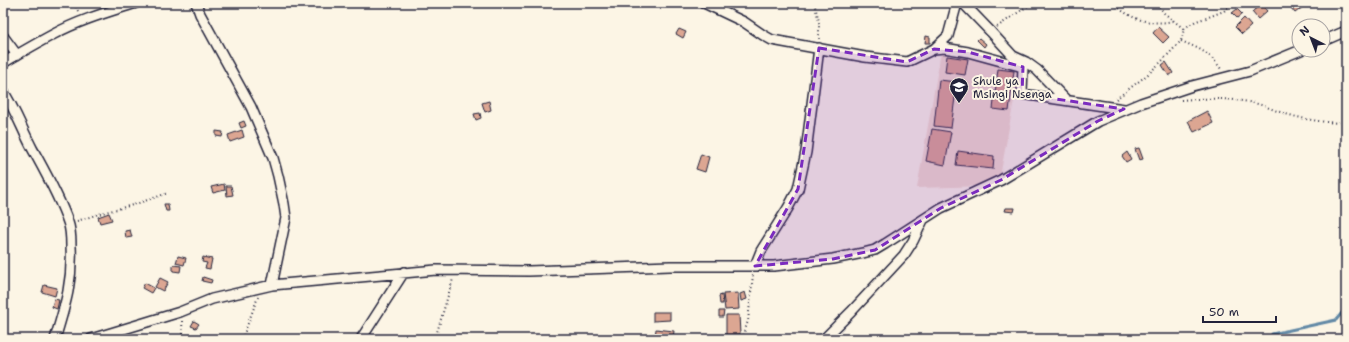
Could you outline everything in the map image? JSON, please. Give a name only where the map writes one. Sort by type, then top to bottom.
[{"type":"street","points":[[3,63],[76,24],[102,13],[136,3]]},
{"type":"street","points":[[196,3],[200,14],[251,107],[273,158],[278,176],[286,218],[272,285]]},
{"type":"street","points":[[704,3],[744,22],[772,40],[865,57],[907,62],[934,50],[944,48],[968,52],[1023,67],[1022,94],[1124,109]]},
{"type":"street","points":[[934,50],[948,36],[957,3]]},
{"type":"street","points":[[963,3],[1013,56],[1026,62],[1037,70],[1066,100]]},
{"type":"street","points":[[1331,38],[1346,31]]},
{"type":"street","points":[[3,36],[17,55]]},
{"type":"street","points":[[755,266],[761,251],[798,189],[806,152],[819,48]]},
{"type":"street","points":[[91,339],[180,312],[212,299],[272,285],[436,270],[529,271],[670,266],[781,266],[833,259],[875,250],[941,208],[1001,180],[1098,121],[1124,109],[1192,86],[1250,71],[1291,54]]},
{"type":"street","points":[[3,91],[49,180],[69,224],[72,265],[70,282],[63,314],[55,339]]},
{"type":"street","points":[[824,339],[904,255],[913,241],[924,218]]},
{"type":"street","points":[[361,339],[404,272]]},
{"type":"path","points":[[814,3],[819,22],[819,48]]},
{"type":"path","points":[[991,32],[1032,3]]},
{"type":"path","points":[[1113,3],[1123,12],[1139,20],[1160,23],[1173,21]]},
{"type":"path","points":[[1157,3],[1164,13],[1184,29]]},
{"type":"path","points":[[1107,106],[1147,75],[1181,41],[1184,29],[1192,22],[1217,14],[1230,7],[1233,3]]},
{"type":"path","points":[[1181,41],[1212,56],[1227,77]]},
{"type":"path","points":[[1181,100],[1207,98],[1255,103],[1282,113],[1305,118],[1346,123]]},
{"type":"path","points":[[69,224],[102,213],[129,207],[168,193]]},
{"type":"path","points":[[742,339],[748,321],[755,266]]},
{"type":"path","points":[[434,339],[456,270]]},
{"type":"path","points":[[242,339],[261,287]]},
{"type":"path","points":[[180,312],[183,339]]},
{"type":"highlighted area","points":[[819,48],[907,62],[934,49],[968,52],[1023,67],[1022,94],[1124,109],[1098,121],[1001,180],[941,208],[875,250],[833,259],[755,266],[798,189]]},
{"type":"shaded area","points":[[941,52],[1020,67],[998,188],[986,186],[917,188]]},
{"type":"building","points":[[1298,3],[1303,7],[1295,13],[1291,8]]},
{"type":"building","points":[[1261,4],[1267,11],[1258,19],[1252,12]]},
{"type":"building","points":[[1237,9],[1242,14],[1237,18],[1232,13]]},
{"type":"building","points":[[1244,18],[1251,26],[1242,34],[1235,27]]},
{"type":"building","points":[[1158,27],[1169,37],[1163,43],[1153,33]]},
{"type":"building","points":[[679,29],[686,32],[683,38],[676,34]]},
{"type":"building","points":[[926,36],[930,37],[930,43],[925,43]]},
{"type":"building","points":[[979,38],[986,44],[984,47],[977,40]]},
{"type":"building","points":[[947,56],[968,59],[965,75],[945,72]]},
{"type":"building","points":[[1166,62],[1173,73],[1169,76],[1162,65]]},
{"type":"building","points":[[998,69],[1014,71],[1009,111],[993,109]]},
{"type":"building","points":[[939,80],[957,82],[951,128],[934,126]]},
{"type":"building","points":[[489,101],[491,110],[485,112],[482,103]]},
{"type":"building","points":[[1207,111],[1213,123],[1194,132],[1188,121]]},
{"type":"building","points":[[480,113],[481,118],[476,120],[474,114]]},
{"type":"building","points":[[244,121],[246,126],[241,128],[239,123]]},
{"type":"building","points":[[932,129],[951,132],[945,165],[926,161]]},
{"type":"building","points":[[242,130],[244,137],[230,142],[228,135]]},
{"type":"building","points":[[216,131],[223,132],[222,137],[216,136]]},
{"type":"building","points":[[1139,148],[1143,159],[1139,160],[1135,149]]},
{"type":"building","points":[[958,151],[994,156],[993,169],[956,165]]},
{"type":"building","points":[[1127,152],[1131,159],[1126,162],[1122,156]]},
{"type":"building","points":[[701,154],[709,157],[705,172],[696,169]]},
{"type":"building","points":[[224,184],[225,190],[213,193],[211,187]]},
{"type":"building","points":[[226,186],[231,186],[233,195],[227,196]]},
{"type":"building","points":[[164,204],[168,204],[169,211],[166,211]]},
{"type":"building","points":[[1006,208],[1015,208],[1014,212],[1005,211]]},
{"type":"building","points":[[109,213],[112,220],[100,223],[98,217]]},
{"type":"building","points":[[130,230],[132,237],[126,238],[125,231]]},
{"type":"building","points":[[178,256],[186,258],[184,265],[176,263]]},
{"type":"building","points":[[203,257],[212,259],[210,269],[205,268],[207,263],[202,262]]},
{"type":"building","points":[[173,265],[181,266],[180,272],[173,271]]},
{"type":"building","points":[[203,277],[212,280],[211,283],[202,281]]},
{"type":"building","points":[[160,278],[168,282],[163,291],[155,287]]},
{"type":"building","points":[[145,283],[154,288],[151,293],[142,288]]},
{"type":"building","points":[[44,285],[57,288],[55,296],[42,292]]},
{"type":"building","points":[[745,292],[747,299],[741,301],[740,294]]},
{"type":"building","points":[[738,293],[739,309],[725,310],[723,294]]},
{"type":"building","points":[[722,295],[723,304],[720,304],[719,296]]},
{"type":"building","points":[[54,299],[59,300],[57,309],[52,307]]},
{"type":"building","points":[[719,311],[724,311],[723,317],[719,317]]},
{"type":"building","points":[[653,312],[670,312],[670,320],[653,321]]},
{"type":"building","points":[[726,315],[739,315],[740,334],[726,335]]},
{"type":"building","points":[[194,321],[199,324],[196,328],[191,326]]},
{"type":"building","points":[[656,329],[674,331],[673,338],[655,337]]},
{"type":"building","points":[[199,334],[209,336],[208,339],[197,338]]},
{"type":"waterway","points":[[1271,339],[1272,334],[1336,320],[1346,308]]},
{"type":"place","name":"Shule ya Msingi Nsenga","points":[[959,104]]}]
